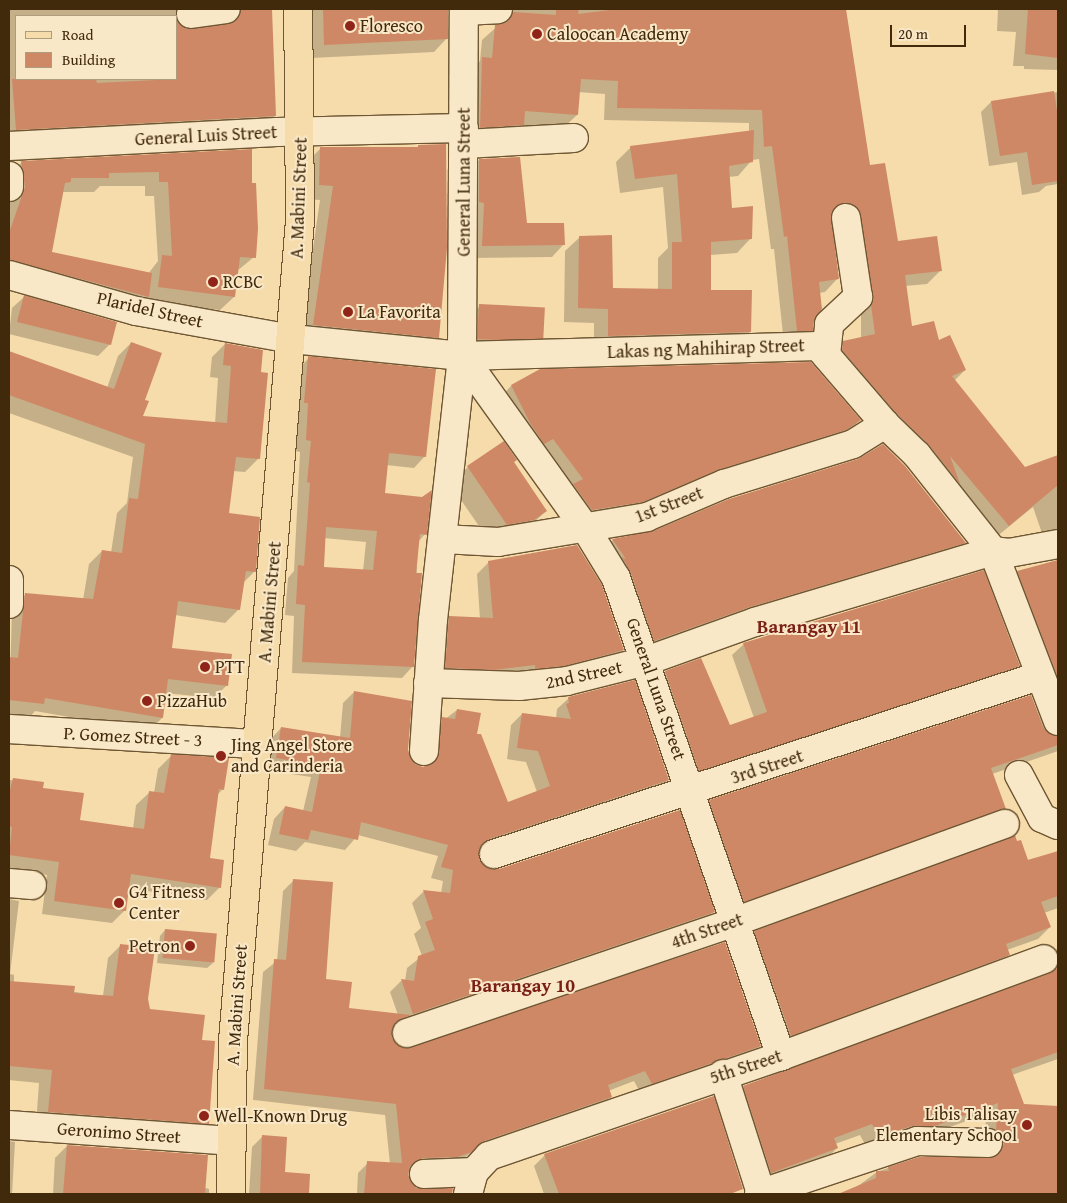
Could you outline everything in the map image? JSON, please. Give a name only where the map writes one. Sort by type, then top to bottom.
[{"type":"main road","name":"A. Mabini Street","points":[[231,1194],[230,1141],[233,1041],[256,744],[292,339],[300,220],[301,132],[298,9]]},
{"type":"street","points":[[190,14],[226,9]]},
{"type":"street","points":[[464,10],[498,9]]},
{"type":"street","name":"General Luna Street","points":[[424,751],[428,683],[462,356],[465,136],[464,10]]},
{"type":"street","name":"General Luis Street","points":[[9,146],[301,132],[574,138]]},
{"type":"street","points":[[9,176],[9,187]]},
{"type":"street","points":[[826,355],[830,324],[858,297],[846,218]]},
{"type":"street","name":"Plaridel Street","points":[[9,275],[136,311],[292,339]]},
{"type":"street","name":"Lakas ng Mahihirap Street","points":[[292,339],[462,356],[818,346],[885,424],[917,455],[993,551],[1039,676],[1058,721]]},
{"type":"street","name":"General Luna Street","points":[[462,356],[586,530],[616,578],[781,1056]]},
{"type":"street","name":"1st Street","points":[[443,540],[498,542],[586,530],[647,517],[724,484],[853,444],[885,424]]},
{"type":"street","name":"2nd Street","points":[[428,683],[519,686],[567,682],[646,661],[755,622],[993,551],[1009,553],[1058,544]]},
{"type":"street","points":[[9,580],[9,604]]},
{"type":"street","name":"3rd Street","points":[[494,854],[691,792],[1039,676]]},
{"type":"street","name":"P. Gomez Street - 3","points":[[9,729],[256,744]]},
{"type":"street","points":[[1019,775],[1042,818],[1058,825]]},
{"type":"street","name":"4th Street","points":[[407,1033],[734,922],[1005,824]]},
{"type":"street","name":"5th Street","points":[[471,1183],[489,1156],[781,1056],[1044,959]]},
{"type":"street","points":[[724,1074],[770,1192],[917,1141],[988,1144]]},
{"type":"street","name":"Geronimo Street","points":[[9,1125],[230,1141]]},
{"type":"street","points":[[424,1174],[471,1183]]},
{"type":"building","points":[[241,9],[272,9],[276,116],[16,130],[12,79],[96,80],[97,83],[178,80],[178,20],[186,29],[228,24],[236,21]]},
{"type":"building","points":[[323,9],[448,9],[448,39],[324,45]]},
{"type":"building","points":[[556,9],[579,9],[578,14],[618,9],[846,9],[870,165],[885,163],[898,241],[937,236],[942,271],[905,275],[912,326],[934,321],[939,340],[950,335],[966,370],[952,376],[1025,467],[1058,455],[1058,485],[1009,526],[950,456],[960,484],[929,445],[896,413],[842,350],[843,341],[875,334],[871,305],[873,295],[861,216],[852,204],[837,206],[831,213],[839,279],[819,282],[822,309],[814,322],[813,331],[797,331],[787,236],[784,237],[772,146],[764,147],[762,110],[617,108],[618,81],[581,79],[578,115],[525,111],[524,125],[480,128],[482,57],[492,58],[495,25],[507,22],[513,12],[556,15]]},
{"type":"building","points":[[1028,9],[1058,9],[1058,58],[1025,54]]},
{"type":"building","points":[[1054,91],[1058,117],[1058,181],[1032,185],[1027,152],[1000,156],[991,101]]},
{"type":"building","points":[[754,130],[753,162],[729,166],[732,208],[753,206],[752,239],[711,242],[711,290],[752,290],[751,332],[608,336],[608,309],[578,308],[579,236],[612,235],[613,288],[672,289],[672,242],[682,242],[677,174],[635,179],[630,146]]},
{"type":"building","points":[[446,144],[447,248],[439,338],[313,325],[333,186],[319,185],[320,147],[418,147],[418,145]]},
{"type":"building","points":[[252,149],[252,183],[256,183],[258,229],[256,258],[240,257],[235,297],[158,287],[162,255],[172,256],[168,182],[159,182],[159,172],[109,173],[109,178],[71,178],[71,182],[65,183],[52,252],[152,273],[149,297],[9,260],[9,233],[25,187],[21,161]]},
{"type":"building","points":[[520,157],[527,223],[564,223],[565,245],[482,246],[484,203],[479,202],[479,159]]},
{"type":"building","points":[[24,295],[117,322],[111,345],[17,322]]},
{"type":"building","points":[[479,304],[545,307],[543,342],[477,339]]},
{"type":"building","points":[[131,342],[162,353],[145,400],[149,401],[143,416],[227,423],[231,366],[223,365],[225,343],[263,350],[261,372],[268,373],[260,459],[236,457],[229,513],[260,517],[256,572],[246,571],[240,610],[178,601],[172,648],[232,654],[228,686],[168,679],[163,718],[45,698],[44,704],[9,700],[9,657],[18,658],[25,593],[93,599],[102,550],[122,553],[129,498],[138,499],[145,444],[9,395],[9,351],[114,389]]},
{"type":"building","points":[[308,356],[436,369],[426,457],[389,453],[385,493],[422,497],[432,490],[427,535],[420,534],[416,573],[422,573],[414,667],[302,662],[305,605],[296,604],[298,565],[304,566],[310,483],[307,482],[311,441],[306,440],[308,403],[304,403]],"holes":[[[326,527],[377,531],[373,570],[324,567]]]},
{"type":"building","points":[[811,362],[861,420],[846,430],[718,470],[643,502],[592,510],[573,484],[583,479],[553,439],[544,444],[530,423],[511,385],[540,369]]},
{"type":"building","points":[[504,441],[517,460],[514,462],[547,511],[534,520],[507,525],[467,466]]},
{"type":"building","points":[[883,444],[905,466],[966,543],[750,607],[654,641],[631,573],[622,557],[626,559],[612,539],[653,531],[729,499],[858,459]]},
{"type":"building","points":[[577,545],[602,585],[624,650],[564,666],[535,669],[535,665],[494,670],[445,668],[449,616],[493,618],[488,561]]},
{"type":"building","points":[[1058,560],[1058,678],[1017,571]]},
{"type":"building","points":[[984,570],[1020,666],[699,771],[665,671],[701,658],[730,725],[767,712],[743,643]]},
{"type":"building","points":[[635,680],[669,780],[489,839],[479,850],[479,859],[490,869],[499,869],[680,810],[715,912],[413,1014],[401,979],[414,981],[418,956],[435,950],[425,922],[433,919],[423,890],[450,893],[453,870],[441,867],[448,845],[361,822],[358,840],[311,830],[308,840],[279,834],[285,806],[312,812],[321,766],[276,758],[281,727],[350,738],[354,691],[412,701],[408,750],[415,764],[423,767],[437,759],[442,717],[455,719],[457,709],[481,713],[477,734],[481,734],[508,802],[550,786],[538,751],[517,748],[522,713],[571,719],[566,704],[569,703],[568,697]]},
{"type":"building","points":[[1031,695],[1043,727],[1049,733],[1058,736],[1058,745],[991,768],[1006,809],[744,902],[709,800]]},
{"type":"building","points":[[171,754],[229,758],[224,790],[219,789],[210,858],[224,860],[221,888],[131,874],[126,911],[54,901],[59,862],[9,855],[12,827],[9,826],[9,794],[13,778],[44,782],[43,788],[84,793],[80,820],[144,829],[149,791],[164,793]]},
{"type":"building","points":[[1015,835],[1017,841],[1021,840],[1028,860],[1058,851],[1058,896],[1041,902],[1051,927],[1006,944],[1010,955],[791,1036],[754,931]]},
{"type":"building","points":[[293,879],[333,882],[326,979],[352,982],[349,1008],[411,1015],[396,1022],[392,1029],[392,1038],[403,1048],[725,942],[761,1046],[652,1084],[645,1071],[608,1085],[612,1097],[484,1141],[472,1152],[457,1157],[423,1158],[410,1166],[408,1175],[416,1188],[453,1188],[452,1194],[364,1194],[367,1161],[402,1163],[396,1104],[264,1089],[274,959],[286,960]]},
{"type":"building","name":"Petron","points":[[165,929],[217,934],[214,962],[162,958]]},
{"type":"building","points":[[120,944],[155,948],[148,999],[150,1009],[205,1015],[202,1040],[215,1041],[209,1124],[48,1112],[52,1070],[9,1066],[9,981],[75,986],[74,993],[113,996]]},
{"type":"building","points":[[1058,968],[1058,1052],[1011,1069],[1024,1104],[1058,1106],[1058,1194],[838,1194],[876,1178],[876,1171],[889,1171],[888,1167],[919,1157],[996,1156],[1004,1144],[996,1130],[998,1103],[935,1126],[912,1126],[879,1137],[872,1124],[834,1138],[838,1148],[771,1173],[743,1086]]},
{"type":"building","points":[[714,1096],[743,1189],[730,1194],[559,1194],[544,1154]]},
{"type":"building","points":[[262,1135],[287,1137],[285,1172],[310,1174],[309,1194],[260,1194]]},
{"type":"building","points":[[67,1145],[208,1155],[205,1194],[63,1194]]},
{"type":"place","name":"Floresco","points":[[350,26]]},
{"type":"place","name":"Caloocan Academy","points":[[537,34]]},
{"type":"place","name":"RCBC","points":[[213,282]]},
{"type":"place","name":"La Favorita","points":[[348,312]]},
{"type":"place","name":"PTT","points":[[205,667]]},
{"type":"place","name":"PizzaHub","points":[[147,701]]},
{"type":"place","name":"Jing Angel Store and Carinderia","points":[[221,756]]},
{"type":"place","name":"G4 Fitness Center","points":[[119,903]]},
{"type":"place","name":"Petron","points":[[190,946]]},
{"type":"place","name":"Well-Known Drug","points":[[204,1116]]},
{"type":"place","name":"Libis Talisay Elementary School","points":[[1027,1125]]},
{"type":"district","name":"Barangay 11","points":[[809,627]]},
{"type":"district","name":"Barangay 10","points":[[523,986]]}]
